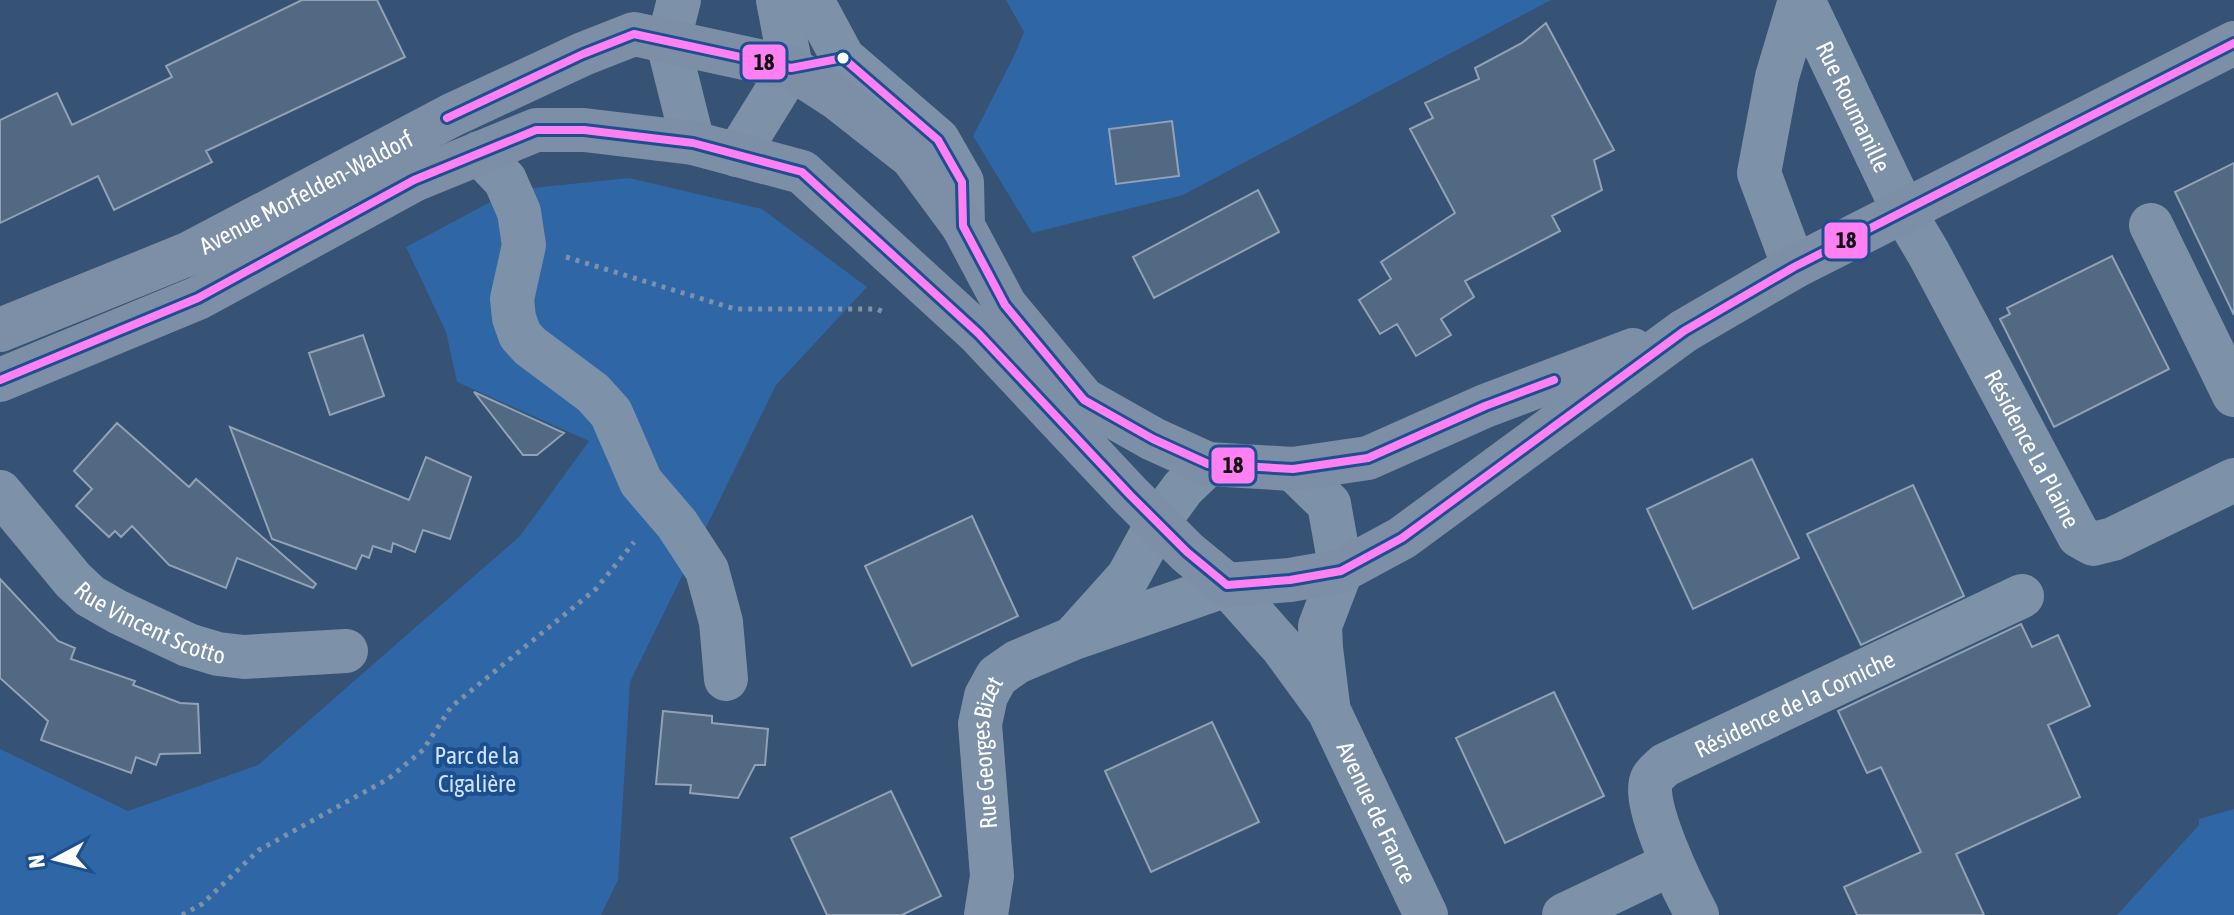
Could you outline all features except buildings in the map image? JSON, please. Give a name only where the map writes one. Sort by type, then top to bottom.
[{"type":"main road","name":"Avenue Morfelden-Waldorf","points":[[0,330],[188,254],[452,115],[583,54],[634,34],[791,68],[837,98],[912,157],[963,226],[1005,305],[1084,400],[1153,439],[1208,464],[1293,469],[1368,458],[1485,406],[1684,331]]},
{"type":"main road","points":[[1227,585],[1290,580],[1341,571],[1402,538],[1684,331],[1794,267],[2234,43]]},
{"type":"main road","name":"Avenue Morfelden-Waldorf","points":[[0,380],[198,298],[414,180],[536,130],[584,130],[693,143],[802,172],[978,333],[1187,552],[1227,585]]},
{"type":"street","points":[[679,0],[668,43],[693,143]]},
{"type":"street","points":[[737,155],[791,68],[778,0]]},
{"type":"street","points":[[815,0],[815,6],[843,58],[938,140],[962,182],[963,226]]},
{"type":"street","name":"Rue Roumanille","points":[[1802,0],[1904,212]]},
{"type":"street","name":"Rue Roumanille","points":[[1794,267],[1759,173],[1777,77],[1802,0]]},
{"type":"street","points":[[791,68],[843,58]]},
{"type":"street","points":[[479,153],[505,180],[519,212],[524,245],[512,299],[520,335],[593,393],[611,413],[641,482],[677,524],[707,570],[721,622],[726,679]]},
{"type":"street","name":"Résidence La Plaine","points":[[1904,212],[2079,536],[2093,544],[2113,539],[2234,480]]},
{"type":"street","points":[[2151,225],[2234,395]]},
{"type":"street","points":[[1074,638],[1128,577],[1158,522],[1183,488],[1208,464]]},
{"type":"street","points":[[1293,469],[1329,504],[1341,571]]},
{"type":"street","name":"Rue Vincent Scotto","points":[[0,492],[90,596],[188,645],[218,654],[244,657],[346,651]]},
{"type":"street","name":"Avenue de France","points":[[1329,711],[1320,626],[1341,571]]},
{"type":"street","name":"Avenue de France","points":[[1227,585],[1283,648],[1329,711],[1426,915]]},
{"type":"street","name":"Rue Georges Bizet","points":[[986,915],[992,876],[980,724],[986,696],[997,676],[1017,662],[1074,638],[1227,585]]},
{"type":"street","name":"Résidence de la Corniche","points":[[1697,915],[1671,864],[1650,796],[1651,780],[1665,765],[2022,596]]},
{"type":"street","points":[[1564,915],[1671,864]]},
{"type":"path","points":[[524,245],[735,309],[877,309],[899,320]]},
{"type":"path","points":[[182,915],[202,904],[259,850],[388,779],[423,750],[451,707],[596,589],[662,506]]},
{"type":"green space","points":[[1006,0],[1551,0],[1183,195],[1032,233],[973,136],[1024,32]]},
{"type":"green space","name":"Parc de la Cigalière","points":[[629,178],[762,209],[867,287],[776,385],[630,682],[618,880],[601,915],[0,915],[0,749],[128,811],[258,765],[520,536],[589,441],[457,382],[446,332],[406,247],[513,190]]},
{"type":"green space","points":[[2234,809],[2234,915],[2117,915],[2199,825],[2199,819]]},
{"type":"transit line","name":"18","points":[[447,118],[583,54],[634,34],[791,68],[843,58],[938,140],[962,182],[963,226],[1005,305],[1084,400],[1153,439],[1208,464],[1293,469],[1368,458],[1485,406],[1554,380]]},
{"type":"transit line","name":"18","points":[[0,380],[198,298],[414,180],[536,130],[584,130],[693,143],[802,172],[978,333],[1130,495],[1187,552],[1227,585],[1290,580],[1341,571],[1402,538],[1684,331],[1794,267],[2234,43]]}]
